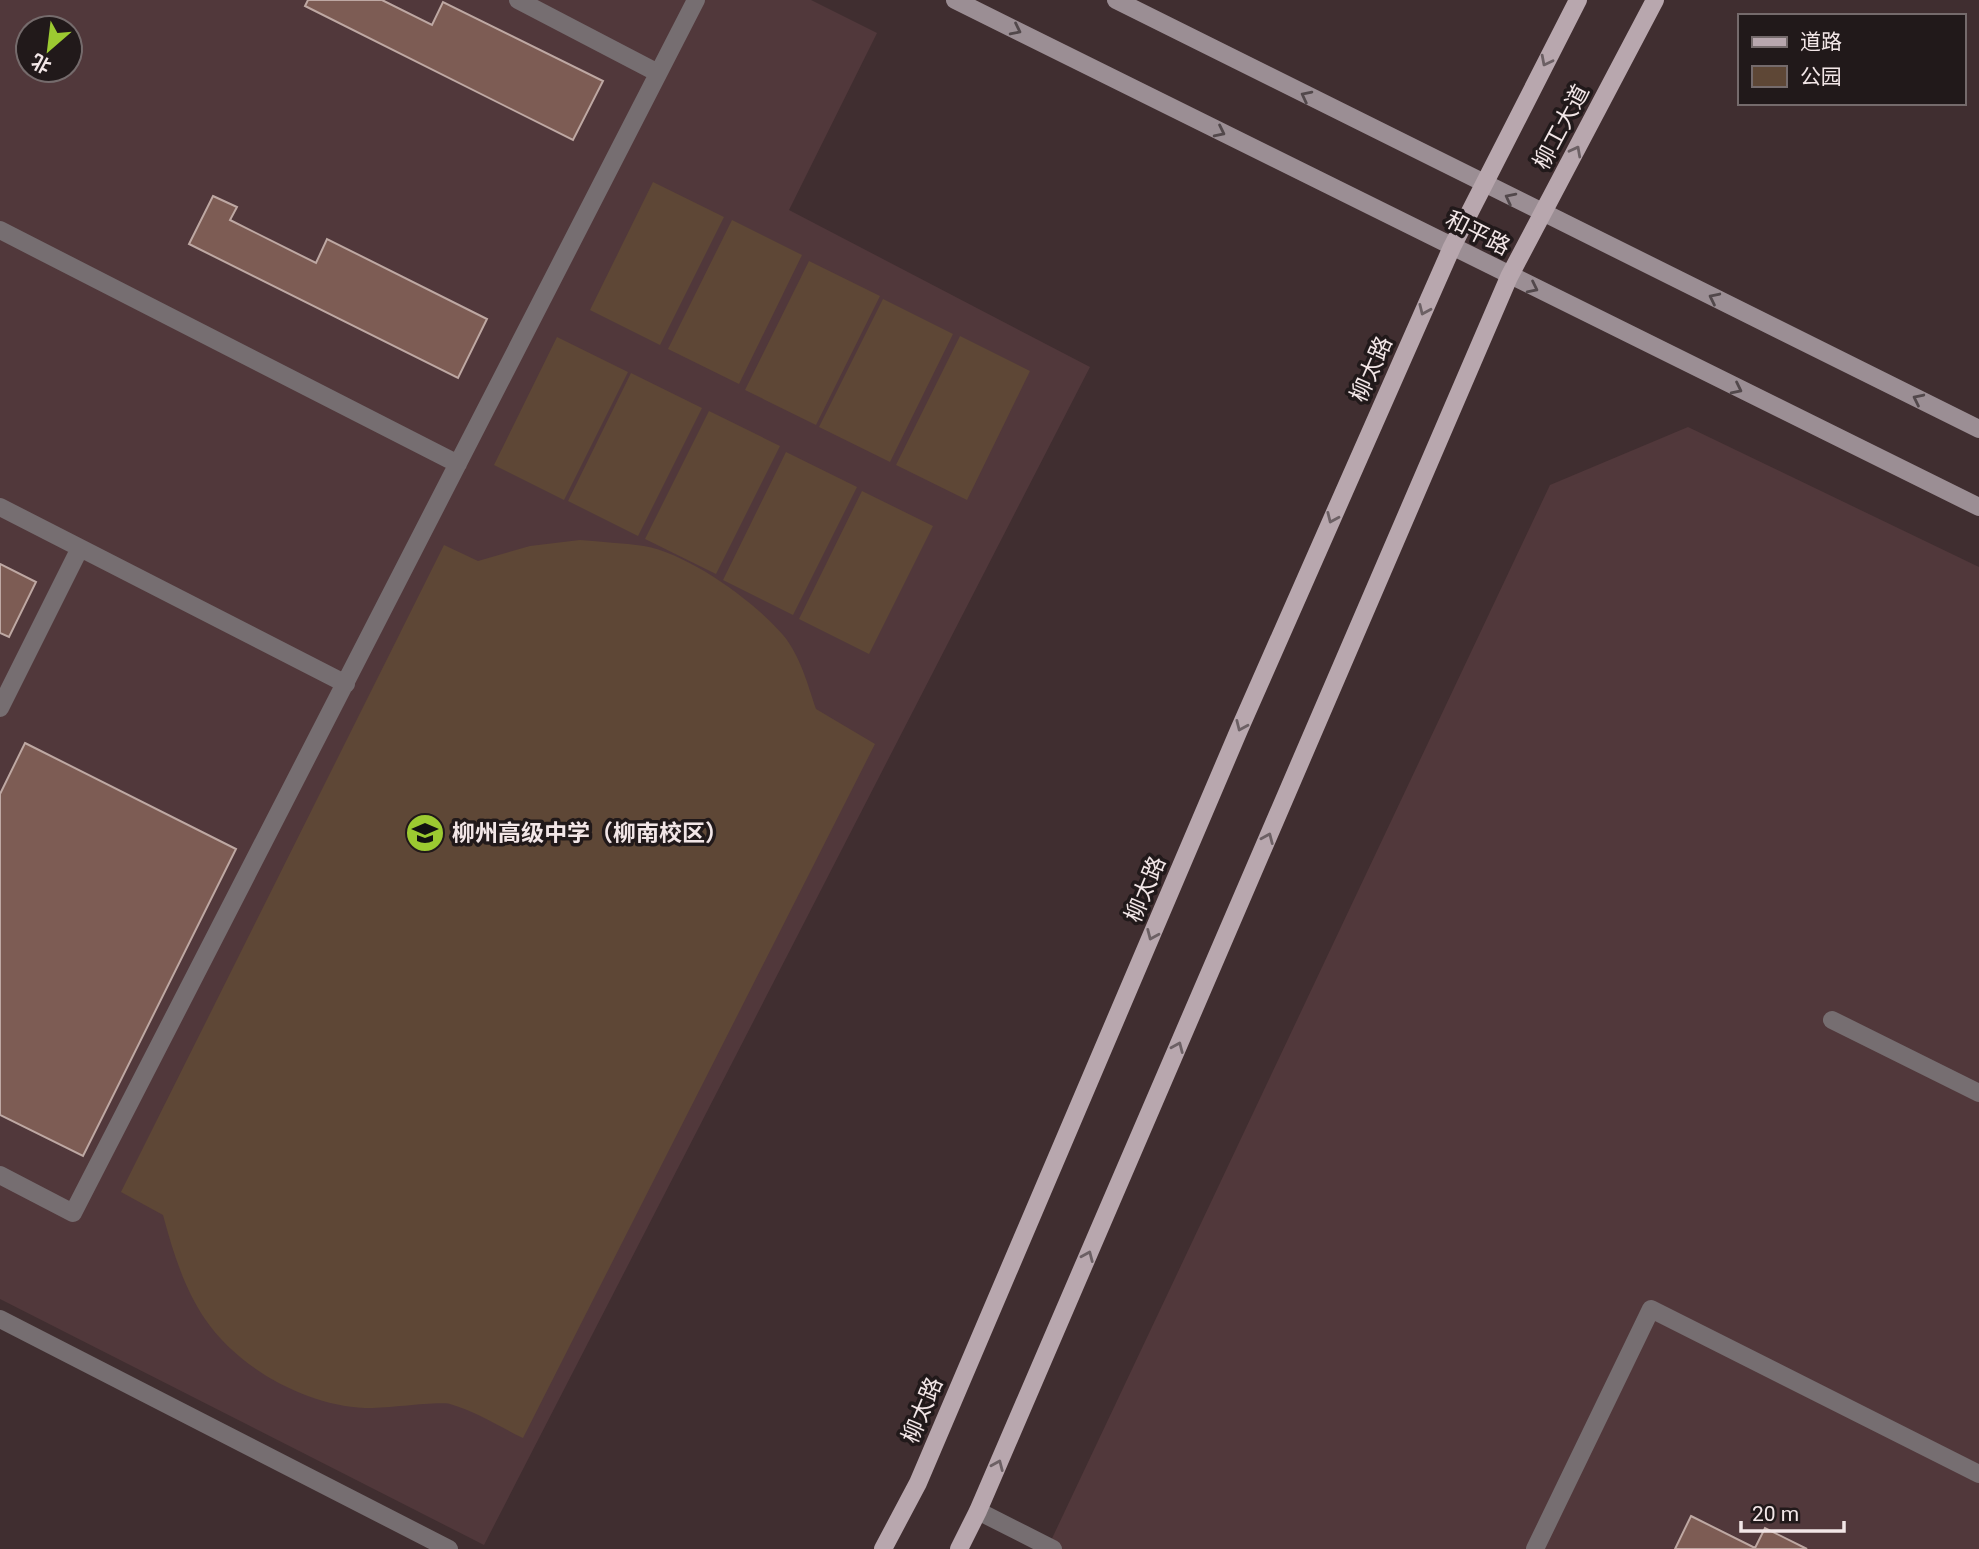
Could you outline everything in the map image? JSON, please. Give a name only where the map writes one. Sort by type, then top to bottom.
[{"type":"main road","name":"和平路","points":[[955,0],[1509,277],[1979,507]]},
{"type":"main road","name":"和平路","points":[[1116,0],[1979,429]]},
{"type":"main road","name":"柳工大道","points":[[1452,247],[1578,0]]},
{"type":"main road","name":"柳工大道","points":[[1509,277],[1656,0]]},
{"type":"main road","name":"柳太路","points":[[883,1549],[918,1483],[1239,730],[1452,247]]},
{"type":"main road","points":[[959,1549],[978,1511],[1509,277]]},
{"type":"street","points":[[518,0],[658,73]]},
{"type":"street","points":[[0,1175],[73,1213],[696,0]]},
{"type":"street","points":[[0,230],[458,464]]},
{"type":"street","points":[[0,507],[346,684]]},
{"type":"street","points":[[0,708],[80,548]]},
{"type":"street","points":[[1832,1020],[1979,1093]]},
{"type":"street","points":[[1535,1549],[1651,1309],[1979,1474]]},
{"type":"street","points":[[0,1319],[449,1549]]},
{"type":"street","points":[[978,1511],[1054,1549]]},
{"type":"shaded area","name":"柳州高级中学（柳南校区）","points":[[0,0],[811,0],[877,33],[789,210],[1090,367],[484,1545],[0,1299]]},
{"type":"shaded area","points":[[1688,427],[1979,567],[1979,1549],[1047,1549],[1550,485]]},
{"type":"green space","points":[[653,182],[724,217],[660,345],[590,310]]},
{"type":"green space","points":[[732,220],[802,255],[739,384],[668,349]]},
{"type":"green space","points":[[809,261],[880,296],[816,425],[745,390]]},
{"type":"green space","points":[[883,299],[953,334],[890,462],[819,427]]},
{"type":"green space","points":[[960,336],[1030,371],[967,500],[896,465]]},
{"type":"green space","points":[[557,337],[628,372],[564,500],[494,465]]},
{"type":"green space","points":[[631,373],[702,408],[638,536],[568,501]]},
{"type":"green space","points":[[709,411],[780,446],[716,574],[645,539]]},
{"type":"green space","points":[[786,452],[857,487],[793,615],[723,580]]},
{"type":"green space","points":[[862,491],[933,526],[869,654],[799,619]]},
{"type":"green space","points":[[580,540],[644,546],[662,551],[681,558],[720,581],[771,622],[789,643],[807,680],[816,709],[875,744],[523,1438],[450,1404],[365,1408],[320,1400],[276,1381],[236,1354],[205,1319],[180,1269],[163,1215],[121,1192],[444,545],[478,561],[530,546]]},
{"type":"building","points":[[308,0],[382,0],[432,25],[443,2],[603,81],[573,140],[305,6]]},
{"type":"building","points":[[213,196],[237,207],[230,220],[316,263],[327,239],[487,319],[458,378],[189,244]]},
{"type":"building","points":[[0,564],[36,582],[9,637],[0,633]]},
{"type":"building","points":[[25,743],[236,849],[83,1156],[0,1115],[0,794]]},
{"type":"building","points":[[1691,1516],[1755,1548],[1765,1528],[1807,1549],[1675,1549]]},
{"type":"place","name":"柳州高级中学（柳南校区）","points":[[425,833]]}]
